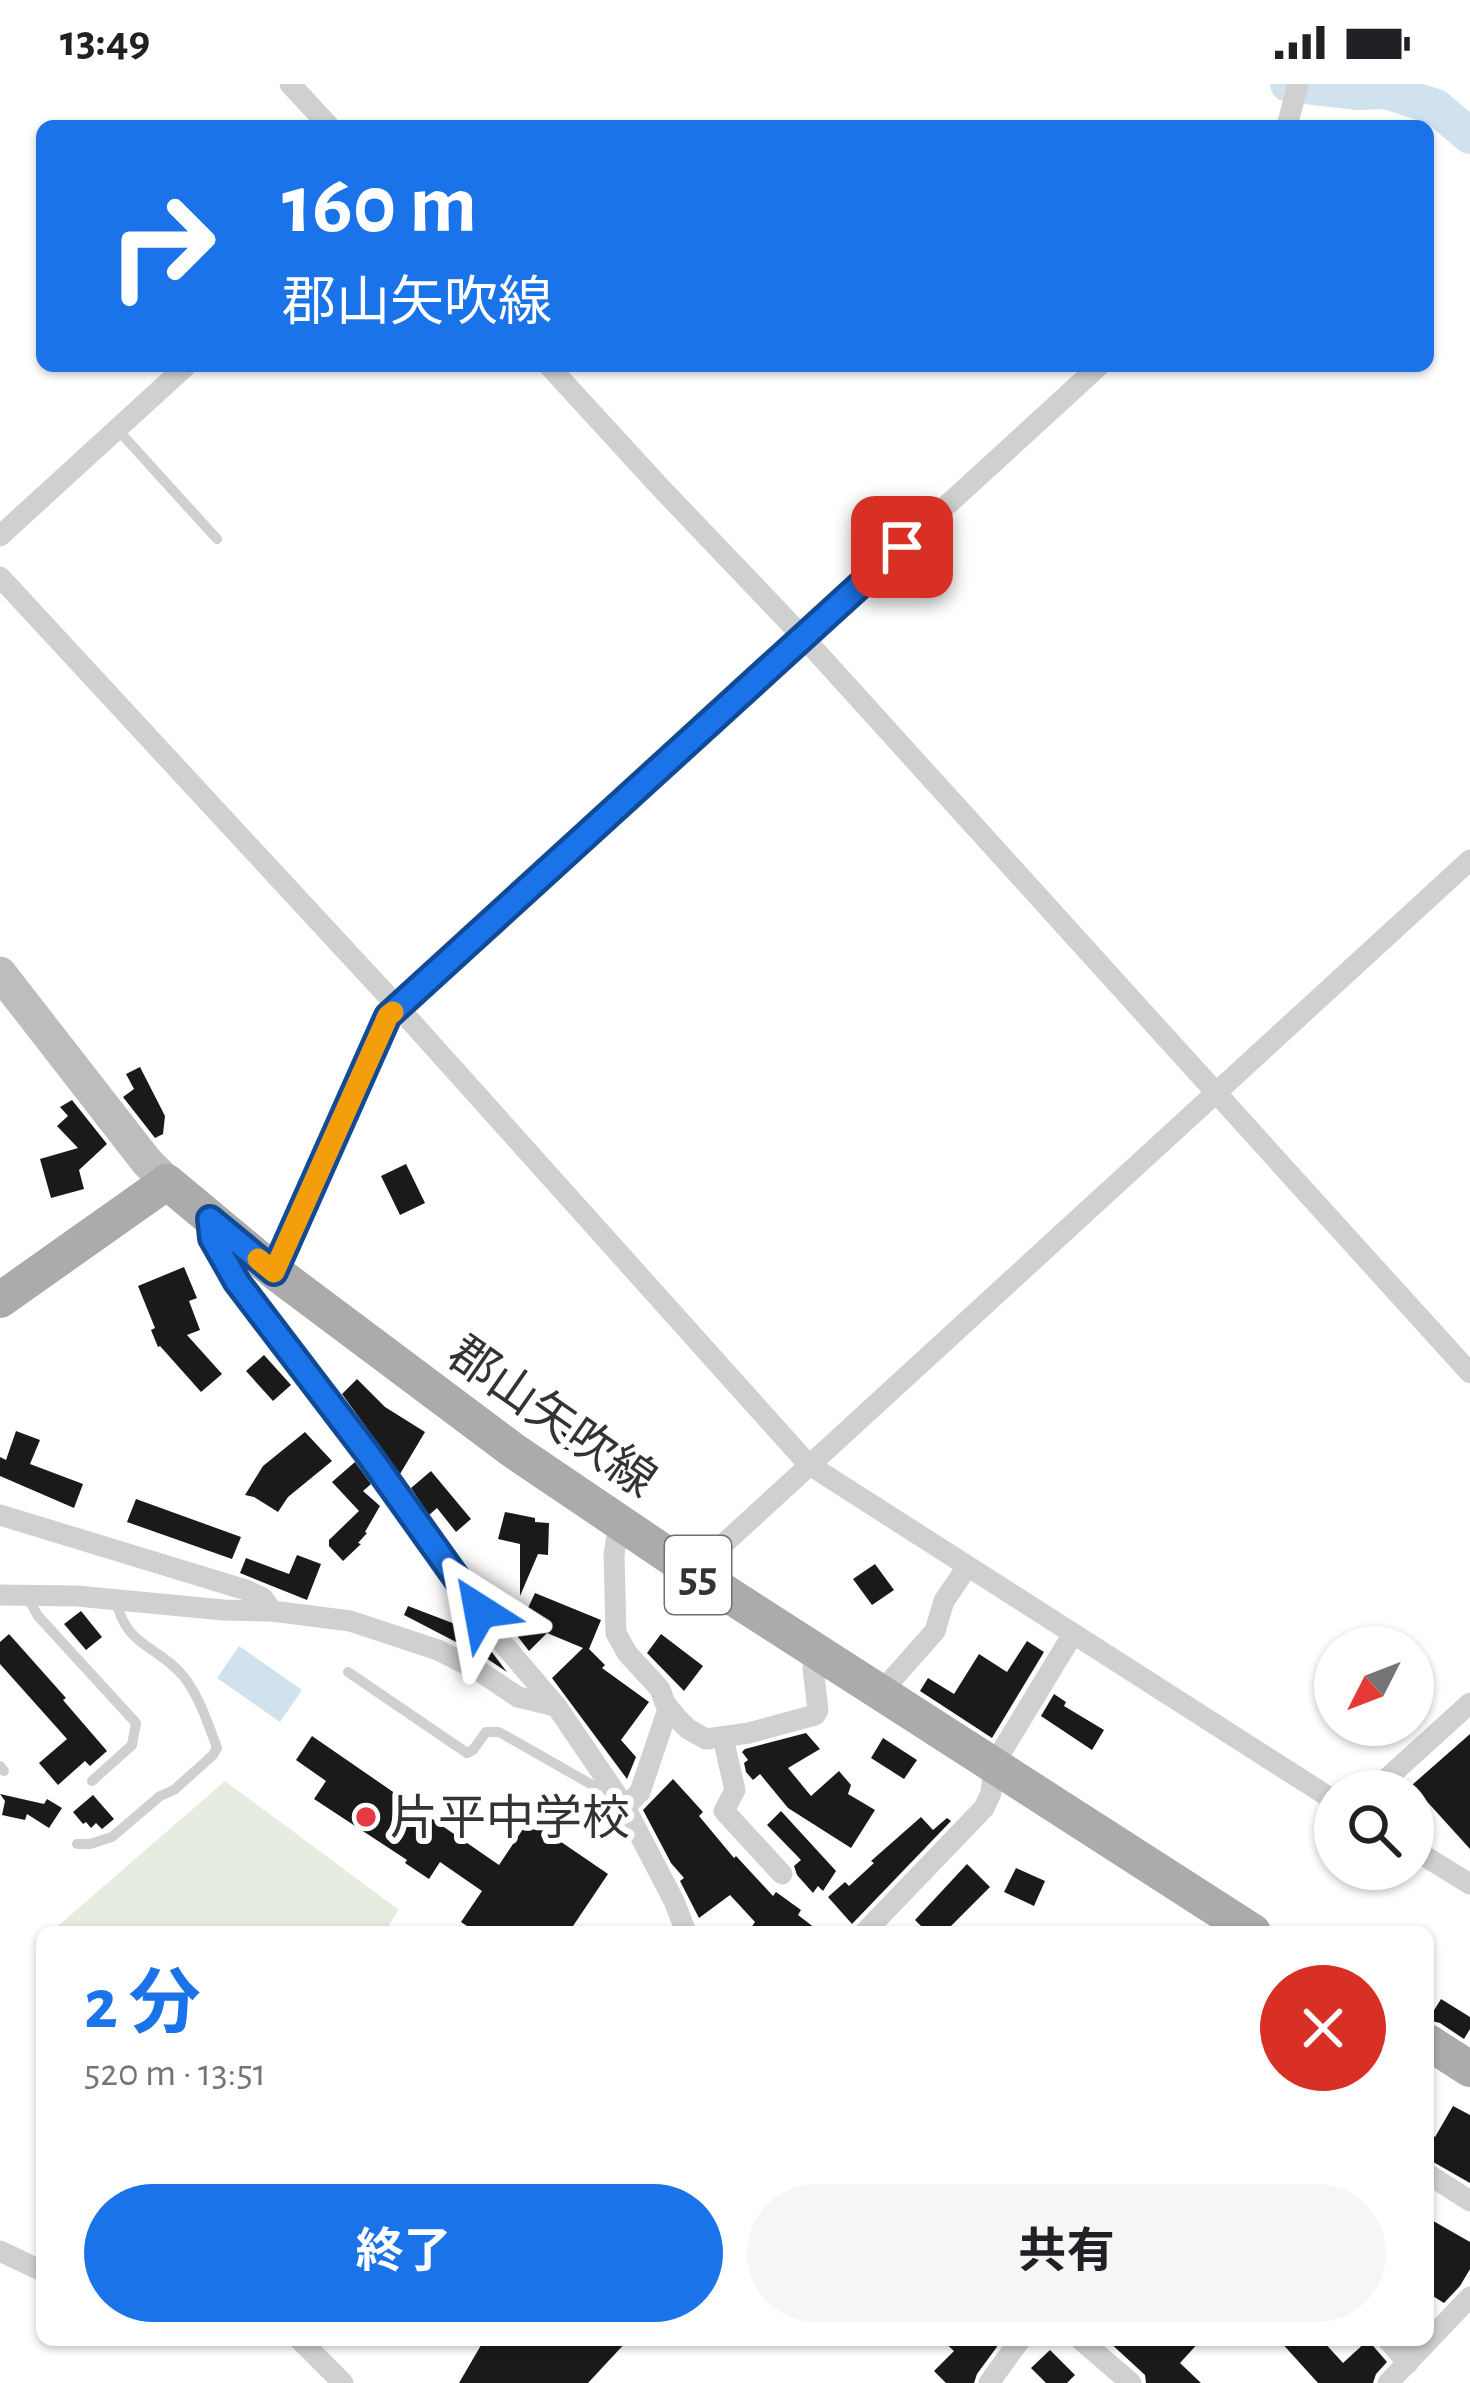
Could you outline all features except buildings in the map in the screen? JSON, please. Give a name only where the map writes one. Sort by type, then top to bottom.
[{"type":"main road","points":[[0,973],[146,1162],[167,1182],[0,1300]]},
{"type":"main road","name":"郡山矢吹線","points":[[167,1182],[274,1272],[514,1451],[693,1572],[1244,1926]]},
{"type":"main road","points":[[1434,2046],[1470,2069]]},
{"type":"street","points":[[290,84],[323,120]]},
{"type":"street","points":[[1289,120],[1298,84]]},
{"type":"street","points":[[0,536],[180,372]]},
{"type":"street","points":[[554,372],[804,638],[1470,1373]]},
{"type":"street","points":[[274,1272],[388,1016],[1092,372]]},
{"type":"street","points":[[0,577],[398,1007],[808,1464],[1314,1788]]},
{"type":"street","points":[[693,1572],[1470,860]]},
{"type":"street","points":[[210,1219],[212,1238],[237,1282],[368,1454],[499,1639],[557,1707],[610,1785],[684,1926]]},
{"type":"street","points":[[0,1515],[246,1590],[262,1598],[272,1611]]},
{"type":"street","points":[[619,1522],[614,1555],[616,1633],[627,1654],[660,1689],[668,1708],[696,1734],[723,1738],[815,1715],[817,1651]]},
{"type":"street","points":[[884,1693],[935,1631],[944,1600],[968,1567]]},
{"type":"street","points":[[0,1595],[272,1611],[350,1621],[438,1650],[518,1697],[557,1707]]},
{"type":"street","points":[[872,1926],[984,1808],[992,1793],[994,1764],[1073,1634]]},
{"type":"street","points":[[1395,1770],[1470,1703]]},
{"type":"street","points":[[625,1808],[641,1788],[668,1708]]},
{"type":"street","points":[[723,1738],[735,1785],[724,1811],[782,1874]]},
{"type":"street","points":[[1434,1862],[1470,1884]]},
{"type":"street","points":[[1434,2178],[1470,2201]]},
{"type":"street","points":[[0,2251],[36,2268]]},
{"type":"street","points":[[1436,2316],[1470,2297]]},
{"type":"street","points":[[306,2346],[343,2383]]},
{"type":"street","points":[[988,2383],[1016,2346]]},
{"type":"street","points":[[1097,2346],[1131,2383]]},
{"type":"street","points":[[1393,2346],[1408,2363]]},
{"type":"street","points":[[1388,2383],[1418,2346]]},
{"type":"lane","points":[[117,429],[217,539]]},
{"type":"lane","points":[[29,1595],[38,1616],[137,1726],[132,1745],[92,1781]]},
{"type":"lane","points":[[77,1844],[112,1837],[174,1790],[217,1748],[189,1684],[124,1627],[116,1600]]},
{"type":"lane","points":[[348,1672],[466,1753],[486,1732],[499,1732],[594,1786],[610,1785]]},
{"type":"shaded area","points":[[225,1781],[399,1910],[388,1926],[58,1926]]},
{"type":"water","points":[[239,1646],[302,1690],[280,1722],[217,1678]]},
{"type":"waterway","points":[[1288,84],[1386,91],[1436,107],[1470,136]]},
{"type":"slow traffic","points":[[258,1259],[274,1272],[393,1012]]},
{"type":"place","name":"片平中学校","points":[[366,1817]]},
{"type":"route","points":[[480,1611],[237,1282],[212,1238],[210,1219],[274,1272],[388,1016],[902,547]]}]
